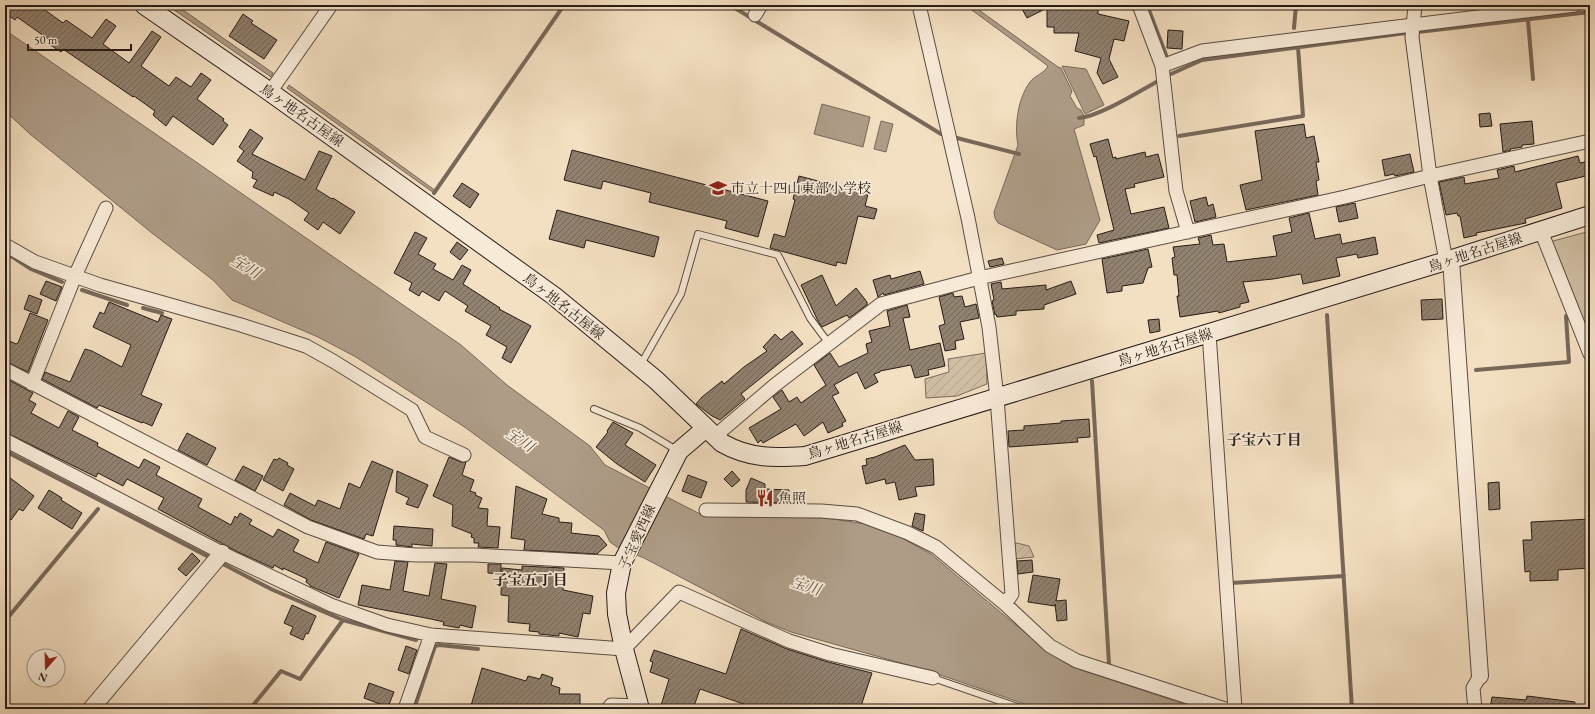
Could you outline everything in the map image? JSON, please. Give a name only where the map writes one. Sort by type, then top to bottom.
[{"type":"main road","name":"鳥ヶ地名古屋線","points":[[144,5],[270,92],[554,296],[640,366],[710,432],[734,450],[762,457],[805,456],[1209,334],[1590,215]]},
{"type":"main road","name":"子宝愛西線","points":[[640,708],[624,649],[617,614],[616,593],[623,560],[679,451],[710,432]]},
{"type":"street","points":[[270,92],[331,5]]},
{"type":"street","points":[[919,5],[968,218],[989,327],[997,398],[1012,594],[1005,604]]},
{"type":"street","points":[[1139,5],[1162,66],[1176,191],[1188,232]]},
{"type":"street","points":[[1415,5],[1412,37],[1430,176],[1448,260],[1480,676],[1474,688],[1475,709]]},
{"type":"street","points":[[1162,66],[1202,51],[1575,5]]},
{"type":"street","points":[[710,432],[830,345],[881,304],[979,278],[1590,141]]},
{"type":"street","points":[[32,384],[75,276],[106,208]]},
{"type":"street","points":[[1541,231],[1590,354]]},
{"type":"street","points":[[5,245],[35,262],[100,285],[241,324],[306,346],[412,410],[425,437],[464,455]]},
{"type":"street","points":[[1209,334],[1235,709]]},
{"type":"street","points":[[5,370],[308,527],[377,552],[416,555],[474,555],[623,560]]},
{"type":"street","points":[[5,440],[222,553],[331,605],[387,625],[431,635],[624,649],[679,592],[789,641],[830,654],[933,678]]},
{"type":"street","points":[[706,510],[821,511],[857,514],[908,533],[936,547],[1005,604],[1050,646],[1077,661],[1225,709]]},
{"type":"street","points":[[91,709],[222,553]]},
{"type":"street","points":[[405,709],[431,635]]},
{"type":"street","points":[[608,709],[611,705],[640,708]]},
{"type":"lane","points":[[640,366],[681,294],[698,234],[778,255],[810,318],[830,345]]},
{"type":"lane","points":[[594,409],[640,428],[679,451]]},
{"type":"lane","points":[[933,678],[1023,709]]},
{"type":"shaded area","points":[[1590,231],[1590,364],[1542,244]]},
{"type":"shaded area","points":[[986,353],[987,384],[957,396],[926,398],[925,379],[949,372],[948,359]]},
{"type":"shaded area","points":[[1017,543],[1029,546],[1034,557],[1014,559],[1013,544]]},
{"type":"water","points":[[167,5],[176,5],[273,73],[271,77]]},
{"type":"water","points":[[965,5],[972,5],[1061,68],[1072,91],[1070,96],[1084,116],[1084,125],[1074,129],[1100,220],[1086,244],[1057,250],[998,223],[995,218],[994,212],[1018,145],[1016,129],[1022,96],[1030,82],[1048,66]]},
{"type":"water","name":"宝川","points":[[5,30],[461,345],[507,385],[590,446],[605,465],[704,516],[826,518],[866,524],[889,531],[931,554],[1048,652],[1072,667],[1199,709],[1039,709],[926,670],[791,632],[766,622],[644,558],[617,547],[610,542],[604,530],[466,428],[356,357],[318,337],[232,300],[213,280],[152,233],[30,134],[5,111]]},
{"type":"water","points":[[1062,66],[1086,69],[1104,105],[1085,114]]},
{"type":"water","points":[[289,85],[436,191],[434,193],[287,88]]},
{"type":"water","points":[[822,104],[870,117],[863,147],[814,134]]},
{"type":"water","points":[[881,121],[893,124],[886,152],[874,149]]},
{"type":"building","points":[[5,5],[38,5],[63,23],[66,20],[92,38],[106,19],[116,26],[103,44],[129,63],[152,31],[161,37],[141,66],[169,86],[176,77],[191,87],[201,73],[211,80],[197,99],[224,119],[223,121],[228,125],[213,145],[173,116],[166,126],[153,115],[155,111],[134,96],[133,97],[63,49],[61,52],[49,44],[51,41],[17,17],[15,20],[5,13]]},
{"type":"building","points":[[1020,5],[1098,5],[1098,14],[1129,21],[1124,41],[1114,39],[1109,59],[1118,77],[1103,84],[1097,73],[1101,58],[1075,51],[1079,33],[1054,33],[1054,27],[1047,27],[1047,8],[1027,18]]},
{"type":"building","points":[[243,14],[253,21],[251,23],[277,40],[264,59],[229,36]]},
{"type":"building","points":[[1168,30],[1183,31],[1182,49],[1167,48]]},
{"type":"building","points":[[1490,113],[1492,126],[1480,127],[1479,114]]},
{"type":"building","points":[[1532,121],[1534,144],[1522,145],[1522,147],[1503,152],[1500,124]]},
{"type":"building","points":[[1304,124],[1306,138],[1314,136],[1319,162],[1316,162],[1319,180],[1316,181],[1318,195],[1246,210],[1240,185],[1262,180],[1255,131]]},
{"type":"building","points":[[250,129],[263,138],[252,154],[305,180],[319,151],[332,156],[316,189],[355,212],[340,234],[323,222],[318,230],[304,220],[309,213],[289,199],[274,192],[273,196],[253,187],[257,180],[252,178],[253,172],[237,161],[244,151],[239,147]]},
{"type":"building","points":[[1108,139],[1113,158],[1116,157],[1116,159],[1145,152],[1146,157],[1158,154],[1164,177],[1134,184],[1135,187],[1125,189],[1131,214],[1164,207],[1169,228],[1099,243],[1097,235],[1114,230],[1096,156],[1094,157],[1090,144]]},
{"type":"building","points":[[572,150],[768,201],[758,237],[725,228],[727,221],[649,202],[651,193],[603,181],[601,189],[564,180]]},
{"type":"building","points":[[1410,154],[1414,172],[1395,176],[1394,174],[1385,176],[1382,160]]},
{"type":"building","points":[[1578,156],[1580,163],[1590,161],[1590,175],[1556,183],[1562,208],[1525,219],[1526,223],[1476,233],[1477,235],[1464,238],[1460,216],[1458,216],[1457,213],[1446,215],[1439,182],[1464,177],[1465,184],[1499,178],[1497,170],[1514,166],[1515,172]]},
{"type":"building","points":[[799,176],[868,194],[865,206],[877,209],[874,219],[858,216],[846,264],[837,262],[836,266],[770,248],[774,234],[785,237],[795,200],[793,199]]},
{"type":"building","points":[[462,183],[479,194],[470,208],[453,196]]},
{"type":"building","points":[[1206,197],[1208,206],[1213,204],[1216,217],[1195,222],[1190,201]]},
{"type":"building","points":[[1355,203],[1358,218],[1339,222],[1336,207]]},
{"type":"building","points":[[557,210],[659,237],[654,257],[586,240],[584,248],[549,239]]},
{"type":"building","points":[[1309,213],[1315,239],[1340,234],[1342,244],[1375,237],[1378,254],[1358,258],[1357,254],[1336,258],[1340,276],[1303,284],[1301,274],[1243,282],[1249,302],[1240,304],[1240,307],[1219,313],[1218,311],[1180,317],[1177,296],[1179,296],[1177,275],[1174,275],[1172,258],[1175,257],[1173,247],[1200,244],[1198,238],[1211,235],[1213,245],[1224,244],[1227,262],[1277,256],[1273,236],[1292,232],[1289,218]]},
{"type":"building","points":[[415,232],[427,238],[418,254],[436,264],[433,269],[453,280],[462,265],[471,270],[463,284],[500,308],[499,309],[531,326],[511,363],[502,358],[507,347],[486,335],[491,326],[465,311],[468,306],[445,291],[439,301],[422,291],[419,296],[409,290],[412,283],[394,273]]},
{"type":"building","points":[[457,242],[468,250],[460,260],[450,252]]},
{"type":"building","points":[[1148,249],[1152,267],[1148,268],[1143,283],[1122,286],[1122,291],[1107,293],[1102,259]]},
{"type":"building","points":[[1002,258],[1004,264],[990,267],[988,261]]},
{"type":"building","points":[[920,271],[924,284],[884,295],[883,293],[878,297],[873,280],[890,275],[891,279]]},
{"type":"building","points":[[822,275],[836,306],[856,288],[867,302],[867,305],[849,318],[847,315],[822,327],[801,285]]},
{"type":"building","points":[[46,281],[62,287],[56,301],[40,294]]},
{"type":"building","points":[[1071,281],[1076,294],[1044,305],[1044,309],[1016,311],[1016,315],[997,317],[996,314],[995,315],[991,284],[1001,282],[1002,289],[1046,285],[1046,290]]},
{"type":"building","points":[[953,293],[954,297],[962,296],[965,307],[976,304],[979,318],[960,322],[964,339],[955,341],[956,349],[945,351],[939,326],[945,324],[939,297]]},
{"type":"building","points":[[29,295],[42,300],[37,314],[24,309]]},
{"type":"building","points":[[1442,299],[1443,319],[1422,320],[1421,300]]},
{"type":"building","points":[[109,302],[158,322],[161,315],[172,319],[141,395],[162,404],[152,426],[99,405],[97,408],[42,379],[45,372],[70,382],[85,349],[92,351],[122,367],[131,345],[93,327],[100,312],[104,314]]},
{"type":"building","points":[[907,305],[910,317],[903,318],[910,350],[940,343],[945,366],[928,370],[929,375],[915,378],[911,365],[880,371],[874,374],[878,382],[865,389],[857,372],[834,385],[839,393],[832,396],[846,421],[842,423],[843,426],[828,433],[823,422],[804,436],[796,424],[763,443],[761,440],[758,443],[749,428],[781,409],[773,397],[782,390],[789,402],[797,397],[801,403],[826,385],[814,365],[830,353],[839,367],[868,353],[866,344],[872,342],[869,331],[890,326],[887,311]]},
{"type":"building","points":[[30,313],[48,320],[28,372],[5,361],[5,339],[16,344],[18,343]]},
{"type":"building","points":[[1159,319],[1160,331],[1150,333],[1148,320]]},
{"type":"building","points":[[792,331],[803,344],[741,394],[745,399],[720,420],[696,404],[702,397],[722,381],[724,384],[744,367],[767,351],[763,347],[775,334],[781,340]]},
{"type":"building","points":[[5,378],[33,393],[29,400],[36,404],[31,413],[59,428],[68,411],[79,417],[72,430],[98,443],[97,446],[139,468],[144,459],[160,467],[156,475],[202,499],[198,507],[231,525],[235,516],[237,518],[240,513],[252,520],[249,524],[273,537],[278,529],[299,540],[293,551],[318,563],[326,542],[359,554],[339,598],[310,586],[306,582],[307,579],[283,568],[283,570],[274,565],[273,568],[238,552],[158,509],[164,498],[127,479],[123,486],[98,473],[96,477],[5,432]]},
{"type":"building","points":[[1089,419],[1090,437],[1077,438],[1078,442],[1009,447],[1008,431],[1024,430],[1024,426]]},
{"type":"building","points":[[613,422],[633,433],[625,445],[656,465],[645,482],[617,464],[596,447],[608,432],[607,431]]},
{"type":"building","points":[[187,433],[216,448],[207,465],[178,450]]},
{"type":"building","points":[[905,445],[915,460],[933,459],[934,485],[915,487],[917,496],[899,500],[895,482],[886,484],[885,479],[866,484],[862,466],[867,465],[866,459]]},
{"type":"building","points":[[449,457],[461,462],[466,462],[462,475],[474,480],[470,491],[476,493],[475,495],[482,498],[478,508],[488,509],[487,526],[500,527],[498,548],[478,547],[479,543],[474,543],[474,538],[471,537],[472,534],[452,526],[453,505],[433,496]]},
{"type":"building","points":[[279,458],[288,463],[287,465],[294,469],[283,491],[263,480],[274,459],[277,460]]},
{"type":"building","points":[[372,461],[393,470],[373,536],[366,534],[364,539],[311,520],[284,505],[290,493],[315,506],[318,500],[340,509],[349,483],[360,488]]},
{"type":"building","points":[[243,466],[263,476],[255,491],[235,480]]},
{"type":"building","points":[[397,471],[428,485],[418,508],[406,504],[409,498],[396,492]]},
{"type":"building","points":[[732,471],[740,480],[732,487],[724,479]]},
{"type":"building","points":[[5,474],[34,496],[23,511],[19,509],[11,520],[5,515]]},
{"type":"building","points":[[688,475],[707,482],[701,498],[682,491]]},
{"type":"building","points":[[751,478],[765,484],[765,489],[789,490],[788,503],[746,502],[746,490]]},
{"type":"building","points":[[1499,482],[1500,509],[1489,510],[1488,483]]},
{"type":"building","points":[[516,486],[547,499],[542,514],[559,518],[559,522],[572,523],[571,533],[599,536],[607,545],[597,554],[524,550],[525,540],[511,538]]},
{"type":"building","points":[[49,490],[62,498],[61,500],[82,513],[72,529],[38,508]]},
{"type":"building","points":[[915,513],[925,515],[923,531],[912,526]]},
{"type":"building","points":[[1590,519],[1590,568],[1558,570],[1558,580],[1530,581],[1530,571],[1525,572],[1523,540],[1532,540],[1531,522]]},
{"type":"building","points":[[394,526],[433,529],[432,546],[412,544],[412,547],[396,545],[396,540],[393,540]]},
{"type":"building","points":[[192,553],[200,561],[186,576],[178,569]]},
{"type":"building","points":[[1032,560],[1033,572],[1018,574],[1017,561]]},
{"type":"building","points":[[395,561],[408,562],[403,591],[429,596],[435,563],[447,564],[441,599],[476,606],[472,628],[460,625],[459,628],[443,625],[444,622],[358,605],[362,585],[390,590]]},
{"type":"building","points":[[488,564],[501,564],[501,574],[488,573]]},
{"type":"building","points":[[522,566],[564,568],[563,590],[593,596],[590,614],[583,613],[578,637],[559,633],[559,636],[539,634],[539,632],[529,631],[530,624],[508,622],[509,596],[501,595],[502,568],[522,570]]},
{"type":"building","points":[[1033,575],[1060,579],[1056,601],[1066,600],[1067,620],[1057,621],[1055,604],[1055,606],[1028,602]]},
{"type":"building","points":[[292,605],[316,616],[308,634],[306,633],[303,640],[290,634],[293,627],[284,623]]},
{"type":"building","points":[[741,629],[787,649],[828,662],[872,673],[860,709],[758,709],[700,689],[693,709],[660,709],[669,679],[650,672],[653,662],[650,661],[654,650],[726,674]]},
{"type":"building","points":[[406,646],[417,650],[409,674],[398,670]]},
{"type":"building","points":[[482,668],[526,681],[528,676],[540,679],[542,674],[553,678],[551,685],[560,688],[559,694],[580,694],[580,709],[470,709]]},
{"type":"building","points":[[369,683],[394,692],[388,707],[364,698]]},
{"type":"building","points":[[1527,696],[1575,702],[1574,709],[1490,709],[1492,697],[1526,700]]},
{"type":"waterway","points":[[434,193],[564,5]]},
{"type":"waterway","points":[[730,5],[941,134]]},
{"type":"waterway","points":[[1147,5],[1166,55]]},
{"type":"waterway","points":[[1294,28],[1296,5]]},
{"type":"waterway","points":[[1418,32],[1590,12]]},
{"type":"waterway","points":[[1528,20],[1533,79]]},
{"type":"waterway","points":[[1171,74],[1202,60],[1406,33]]},
{"type":"waterway","points":[[1179,136],[1303,116],[1298,47]]},
{"type":"waterway","points":[[1079,118],[1108,108],[1158,81]]},
{"type":"waterway","points":[[957,138],[1019,154]]},
{"type":"waterway","points":[[5,252],[31,269],[62,282]]},
{"type":"waterway","points":[[82,290],[127,305]]},
{"type":"waterway","points":[[143,308],[162,313]]},
{"type":"waterway","points":[[1327,315],[1352,709]]},
{"type":"waterway","points":[[1476,370],[1569,362],[1566,316]]},
{"type":"waterway","points":[[1092,381],[1109,664]]},
{"type":"waterway","points":[[5,451],[207,556]]},
{"type":"waterway","points":[[5,621],[98,509]]},
{"type":"waterway","points":[[221,563],[273,590],[343,620],[416,640]]},
{"type":"waterway","points":[[1231,583],[1344,576]]},
{"type":"waterway","points":[[250,709],[281,671],[300,679],[343,620]]},
{"type":"waterway","points":[[414,709],[435,646],[439,645],[478,649]]},
{"type":"place","name":"市立十四山東部小学校","points":[[718,188]]},
{"type":"place","name":"魚照","points":[[765,498]]},
{"type":"district","name":"子宝六丁目","points":[[1264,440]]},
{"type":"district","name":"子宝五丁目","points":[[530,580]]}]
